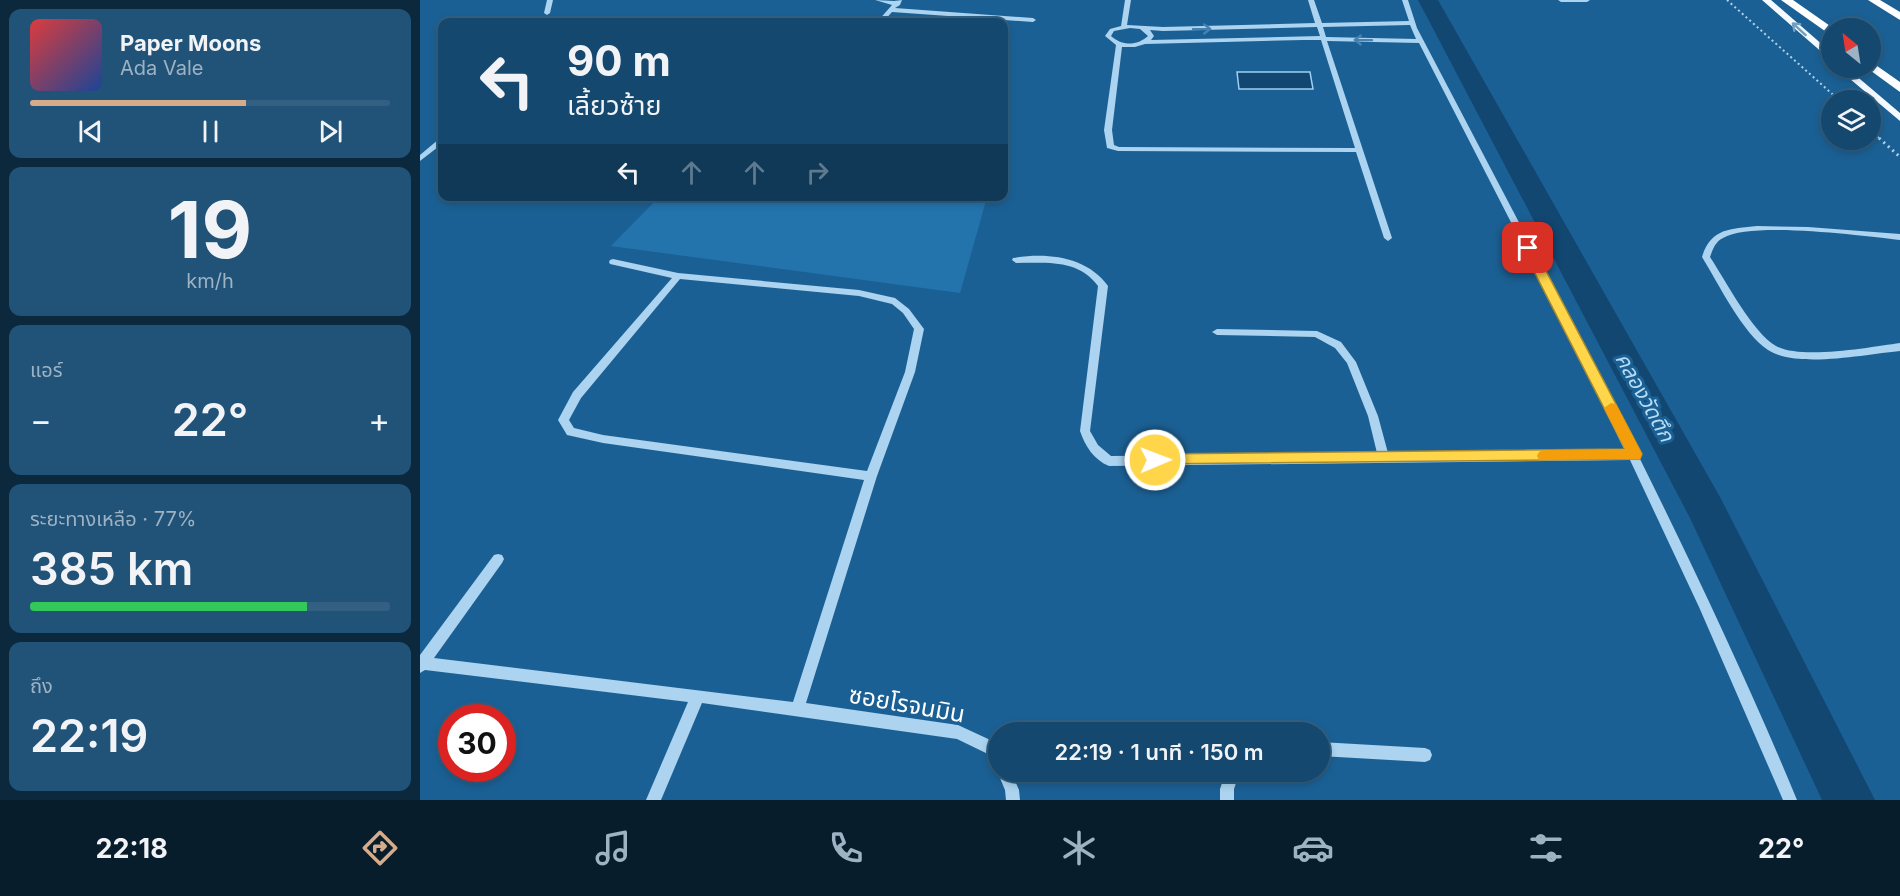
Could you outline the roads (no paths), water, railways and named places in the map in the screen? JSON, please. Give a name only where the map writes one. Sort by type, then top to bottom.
[{"type":"highway","points":[[1786,0],[1821,25]]},
{"type":"highway","points":[[1873,0],[1900,17]]},
{"type":"highway","points":[[1881,73],[1900,88]]},
{"type":"main road","points":[[1766,0],[1821,48]]},
{"type":"main road","points":[[1854,78],[1900,118]]},
{"type":"street","points":[[547,13],[550,0]]},
{"type":"street","points":[[878,0],[897,5],[1033,20]]},
{"type":"street","points":[[1124,26],[1128,0]]},
{"type":"street","points":[[1311,0],[1388,238]]},
{"type":"street","points":[[1405,0],[1412,23],[1421,41],[1635,454],[1741,682],[1790,800]]},
{"type":"street","points":[[1561,0],[1587,0]]},
{"type":"street","points":[[884,18],[897,5]]},
{"type":"street","points":[[1412,23],[1163,29],[1124,26],[1112,30],[1108,36],[1119,45],[1133,46],[1145,42],[1323,39],[1421,41]]},
{"type":"street","points":[[1143,28],[1151,36],[1145,42]]},
{"type":"street","points":[[1119,45],[1108,130],[1110,146],[1118,149],[1359,150]]},
{"type":"street","points":[[420,159],[438,144]]},
{"type":"street","points":[[1900,237],[1753,228],[1721,235],[1709,245],[1706,256],[1756,333],[1772,348],[1800,356],[1900,347]]},
{"type":"street","points":[[1016,260],[1056,260],[1083,266],[1097,275],[1103,286],[1085,431],[1088,441],[1096,451],[1109,461],[1635,454]]},
{"type":"street","points":[[613,262],[678,276],[859,293],[895,301],[919,328],[910,372],[871,476],[798,708]]},
{"type":"street","points":[[678,276],[577,395],[563,420],[571,432],[603,439],[871,476]]},
{"type":"street","points":[[1217,332],[1317,334],[1338,345],[1351,362],[1372,416],[1384,458]]},
{"type":"street","points":[[421,664],[498,559]]},
{"type":"street","name":"ซอยโรจนมิน","points":[[421,664],[798,708],[958,732],[988,746]]},
{"type":"street","points":[[653,800],[698,696]]},
{"type":"street","points":[[1330,750],[1425,755]]},
{"type":"street","points":[[1009,782],[1012,790],[1012,800]]},
{"type":"street","points":[[1227,800],[1229,782]]},
{"type":"waterway","name":"คลองวัดตึก","points":[[1428,0],[1706,509],[1849,800]]}]
